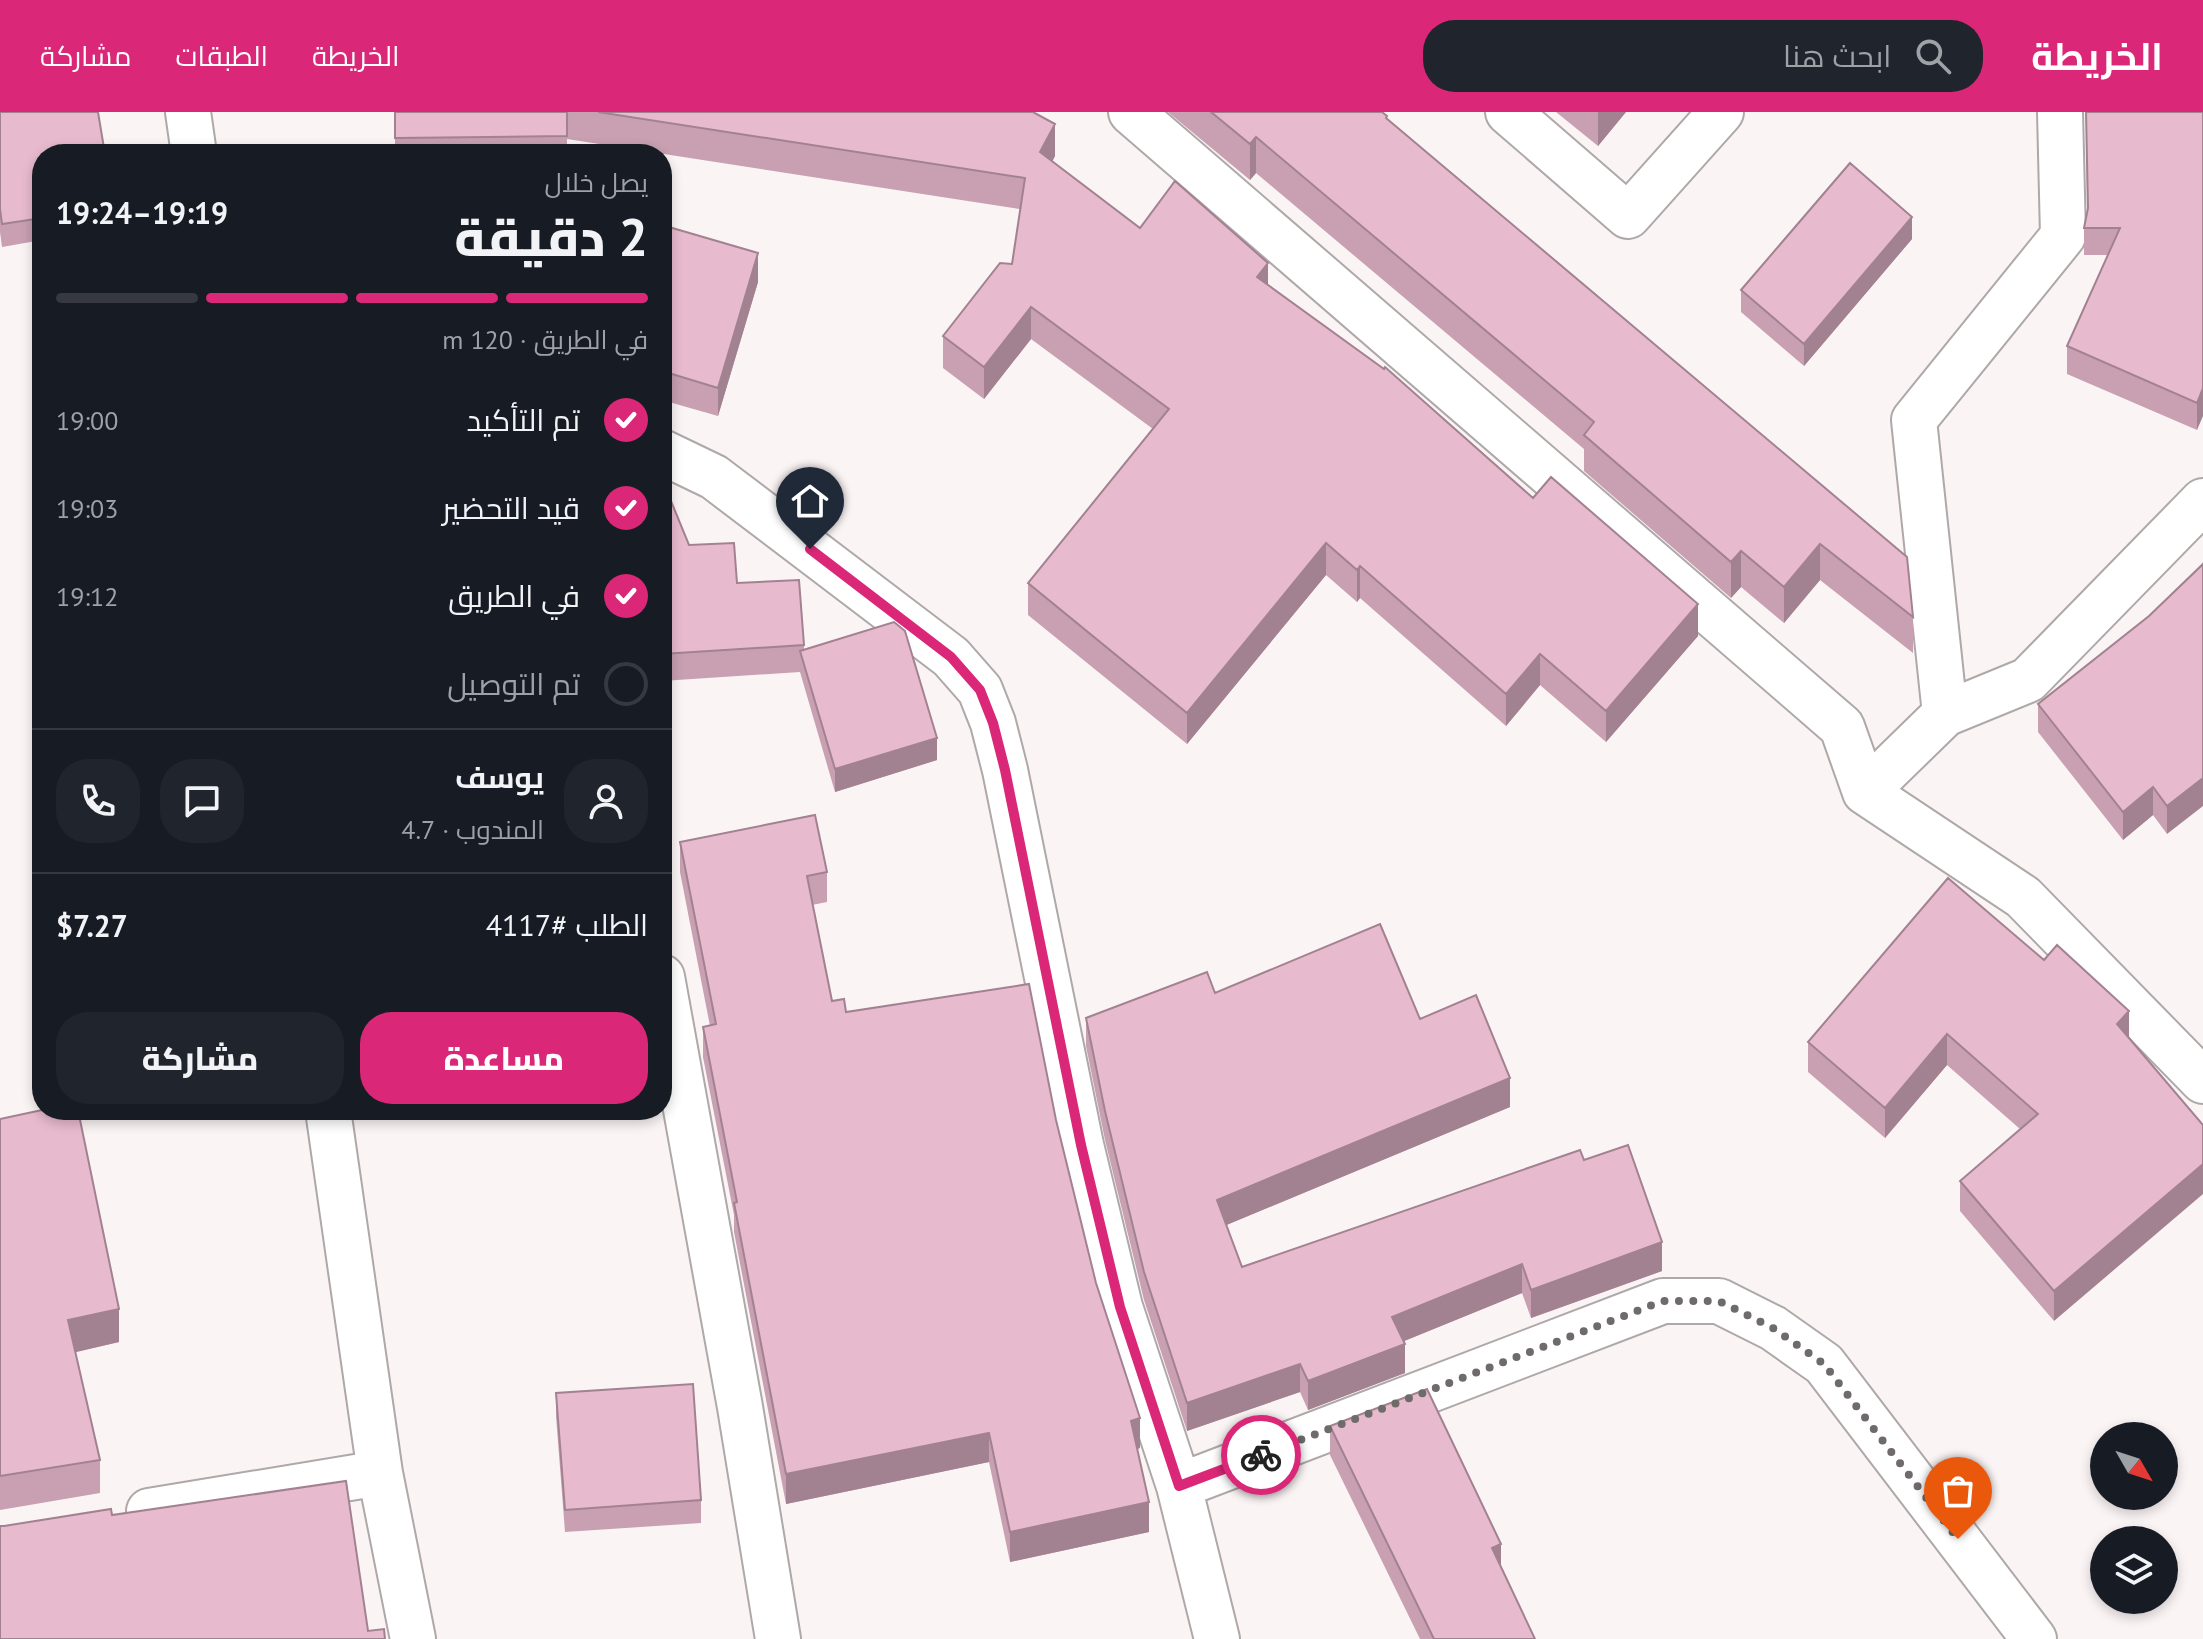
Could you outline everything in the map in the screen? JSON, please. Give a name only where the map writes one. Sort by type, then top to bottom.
[{"type":"street","points":[[188,112],[193,144]]},
{"type":"street","points":[[1131,112],[1842,727],[1865,792],[2023,897],[2203,1081]]},
{"type":"street","points":[[1508,112],[1628,216],[1721,112]]},
{"type":"street","points":[[1945,714],[1914,420],[2063,236],[2060,112]]},
{"type":"street","points":[[672,457],[714,477],[951,657],[980,690],[993,723],[1005,770],[1081,1145],[1120,1307],[1179,1486],[1217,1639]]},
{"type":"street","points":[[1865,792],[1945,714],[2028,680],[2203,501]]},
{"type":"street","points":[[672,1032],[740,1407],[778,1639]]},
{"type":"street","points":[[329,1120],[380,1473],[413,1639]]},
{"type":"street","points":[[1179,1486],[1663,1301],[1719,1301],[1773,1328],[1824,1364],[2034,1639]]},
{"type":"street","points":[[106,1518],[380,1473]]},
{"type":"building","points":[[0,112],[98,112],[103,144],[32,144],[32,220],[2,224]]},
{"type":"building","points":[[395,112],[567,112],[567,136],[395,138]]},
{"type":"building","points":[[598,112],[1033,112],[1055,124],[1040,152],[1140,228],[1175,181],[1268,263],[1257,277],[1385,367],[1533,498],[1551,477],[1698,604],[1606,711],[1540,654],[1506,694],[1360,566],[1357,570],[1326,543],[1187,713],[1028,583],[1169,409],[1031,307],[984,367],[943,336],[1000,263],[1012,264],[1025,178]]},
{"type":"building","points":[[1211,112],[1382,112],[1907,557],[1913,617],[1820,544],[1784,587],[1741,551],[1731,562],[1584,435],[1594,422],[1256,137],[1250,144]]},
{"type":"building","points":[[2086,112],[2203,112],[2203,388],[2197,403],[2067,346],[2120,228],[2084,228],[2088,208]]},
{"type":"building","points":[[1850,163],[1912,217],[1804,344],[1741,290]]},
{"type":"building","points":[[672,228],[758,253],[718,388],[672,374]]},
{"type":"building","points":[[672,503],[689,545],[734,543],[737,583],[799,580],[804,645],[672,653]]},
{"type":"building","points":[[2203,564],[2203,778],[2167,806],[2153,787],[2123,812],[2038,704],[2149,616]]},
{"type":"building","points":[[894,622],[905,631],[937,738],[835,769],[800,651]]},
{"type":"building","points":[[815,815],[827,872],[807,876],[832,1001],[844,999],[846,1012],[1029,984],[1056,1120],[1096,1283],[1140,1418],[1131,1421],[1149,1502],[1010,1532],[989,1433],[786,1474],[703,1027],[716,1024],[680,842]]},
{"type":"building","points":[[1948,878],[2044,960],[2057,945],[2129,1011],[2117,1024],[2203,1125],[2203,1164],[2054,1291],[1960,1181],[2038,1114],[1947,1034],[1885,1108],[1808,1042]]},
{"type":"building","points":[[1380,924],[1420,1019],[1476,995],[1510,1078],[1217,1200],[1242,1267],[1580,1150],[1584,1160],[1628,1145],[1662,1242],[1531,1290],[1522,1264],[1392,1317],[1405,1344],[1308,1381],[1300,1364],[1187,1403],[1144,1272],[1086,1018],[1207,972],[1215,993]]},
{"type":"building","points":[[32,1112],[32,1120],[80,1120],[119,1309],[68,1320],[100,1460],[0,1476],[0,1119]]},
{"type":"building","points":[[693,1384],[701,1500],[565,1510],[556,1393]]},
{"type":"building","points":[[1427,1389],[1501,1544],[1492,1548],[1535,1639],[1434,1639],[1330,1426]]},
{"type":"building","points":[[346,1481],[368,1631],[384,1629],[385,1639],[0,1639],[0,1526],[111,1509],[112,1515]]},
{"type":"way so far","points":[[1261,1455],[1663,1301],[1719,1301],[1773,1328],[1824,1364],[1958,1539]]},
{"type":"route","points":[[810,549],[951,657],[980,690],[993,723],[1005,770],[1081,1145],[1120,1307],[1179,1486],[1261,1455]]}]
